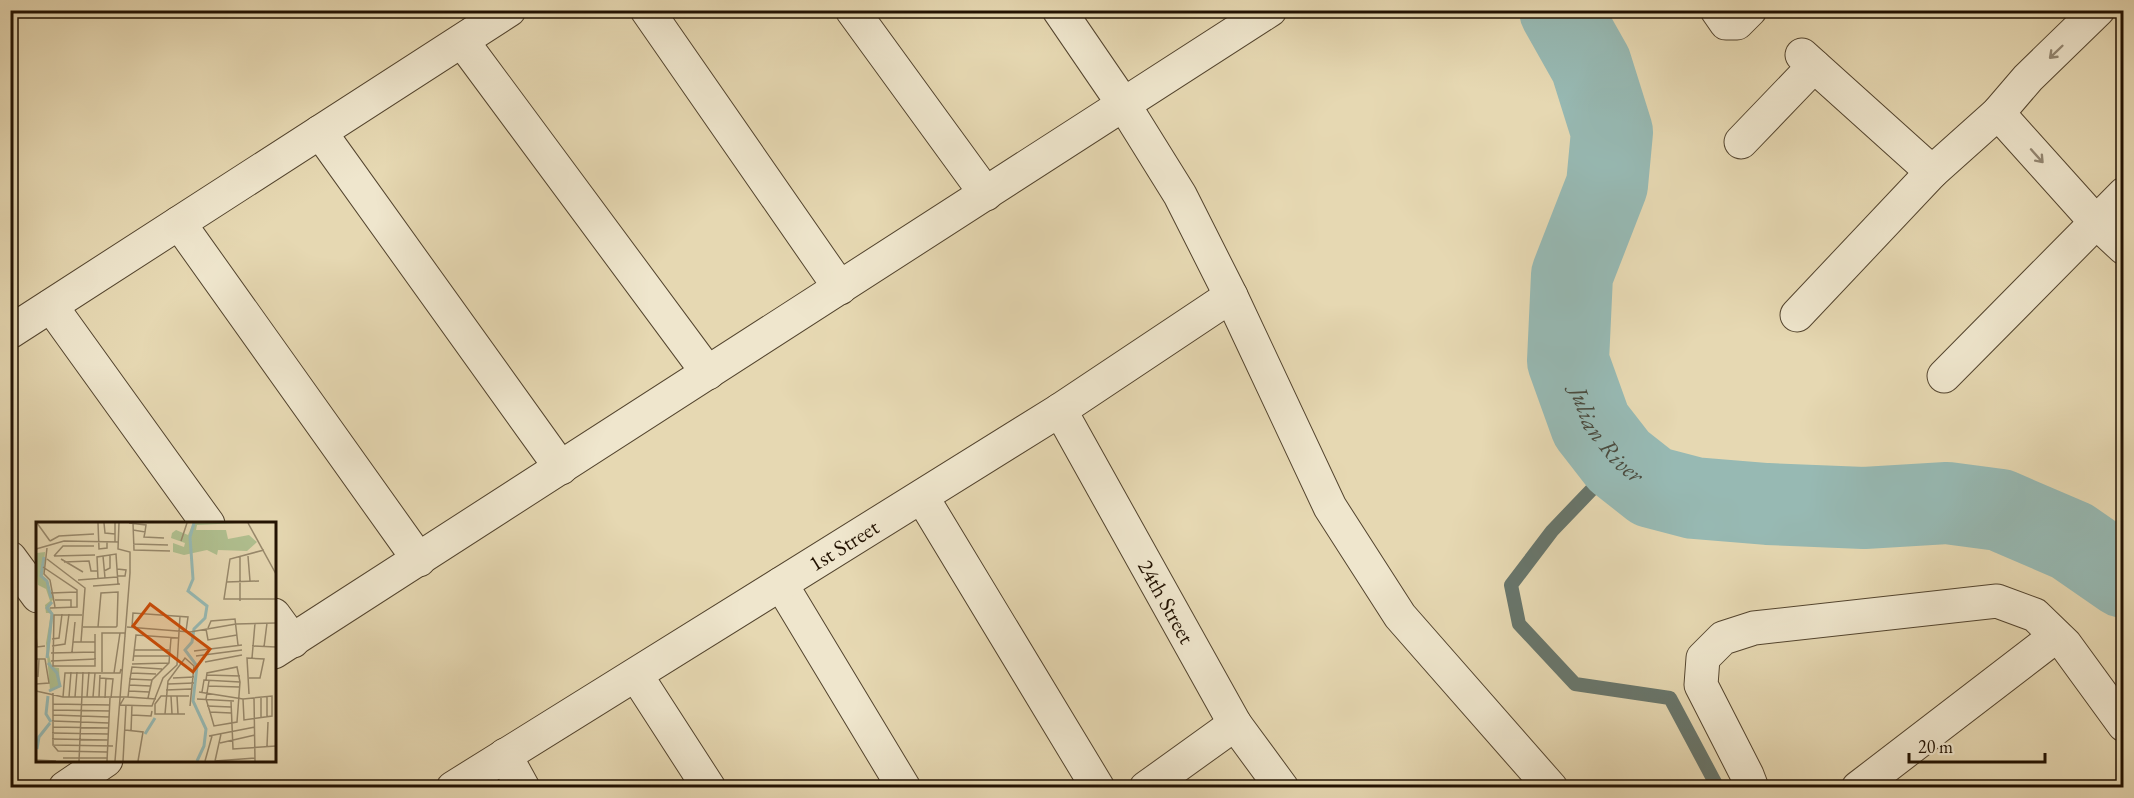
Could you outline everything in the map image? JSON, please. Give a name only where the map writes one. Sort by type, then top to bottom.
[{"type":"street","points":[[10,332],[509,10]]},
{"type":"street","points":[[647,10],[840,288]]},
{"type":"street","points":[[852,10],[986,194]]},
{"type":"street","points":[[1059,10],[1124,105],[1180,195],[1231,296],[1330,507],[1400,616],[1551,788]]},
{"type":"street","points":[[281,636],[419,560],[1270,10]]},
{"type":"street","points":[[1717,10],[1726,23],[1737,23],[1750,10]]},
{"type":"street","points":[[1797,315],[1932,172],[1998,113],[2028,78],[2098,10]]},
{"type":"street","points":[[462,41],[708,373]]},
{"type":"street","points":[[1741,142],[1808,60],[1932,172]]},
{"type":"street","points":[[1998,113],[2095,221],[2124,248]]},
{"type":"street","points":[[320,132],[561,468]]},
{"type":"street","points":[[1944,376],[2124,194]]},
{"type":"street","points":[[179,223],[419,560]]},
{"type":"street","name":"1st Street","points":[[453,788],[1060,410],[1231,296]]},
{"type":"street","points":[[51,306],[207,522]]},
{"type":"street","name":"24th Street","points":[[1060,410],[1235,724],[1282,788]]},
{"type":"street","points":[[922,496],[1098,788]]},
{"type":"street","points":[[10,558],[36,593]]},
{"type":"street","points":[[781,584],[904,788]]},
{"type":"street","points":[[1752,788],[1701,685],[1702,658],[1723,638],[1754,628],[1997,601],[2035,615],[2056,636],[2124,724]]},
{"type":"street","points":[[1858,788],[2056,636]]},
{"type":"street","points":[[636,675],[709,788]]},
{"type":"street","points":[[1146,788],[1235,724]]},
{"type":"street","points":[[505,755],[523,788]]},
{"type":"street","points":[[64,788],[103,762]]},
{"type":"waterway","name":"Julian River","points":[[1560,10],[1591,65],[1612,132],[1607,185],[1572,275],[1568,361],[1591,425],[1619,461],[1652,487],[1694,498],[1864,508],[1947,503],[2000,510],[2072,541],[2124,577]]},
{"type":"waterway","points":[[1619,461],[1552,531],[1511,585],[1519,624],[1575,684],[1670,698],[1718,788]]}]
